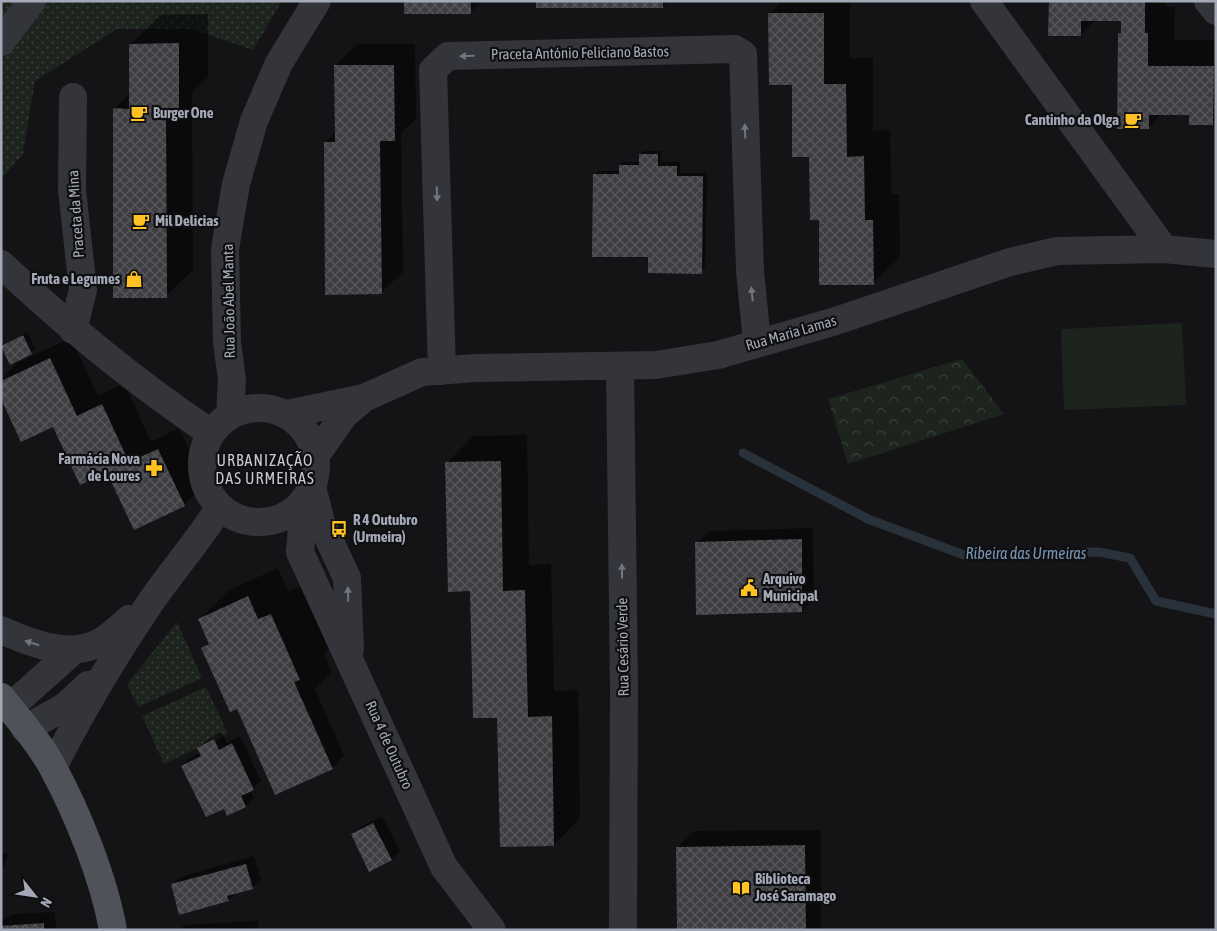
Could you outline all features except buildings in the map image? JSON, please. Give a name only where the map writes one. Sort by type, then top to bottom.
[{"type":"main road","points":[[5,703],[53,767],[80,828],[108,901],[113,930]]},
{"type":"street","points":[[1,42],[32,1]]},
{"type":"street","name":"Rua João Abel Manta","points":[[221,424],[232,380],[227,342],[225,249],[236,184],[254,121],[279,63],[316,1]]},
{"type":"street","points":[[984,1],[1164,249]]},
{"type":"street","points":[[1208,1],[1216,11]]},
{"type":"street","name":"Praceta António Feliciano Bastos","points":[[442,371],[433,70],[448,56],[734,49],[743,54],[750,271],[757,342]]},
{"type":"street","name":"Praceta da Mina","points":[[73,97],[72,190],[83,290],[73,330]]},
{"type":"street","name":"Rua Maria Lamas","points":[[316,455],[344,415],[364,398],[422,372],[515,367],[656,365],[718,355],[844,318],[1010,262],[1057,251],[1164,249],[1216,254]]},
{"type":"street","points":[[1,264],[73,330],[221,424]]},
{"type":"street","name":"Rua Cesário Verde","points":[[620,367],[624,690],[623,928]]},
{"type":"street","name":"Rua João Abel Manta","points":[[232,380],[277,410]]},
{"type":"street","name":"Rua Maria Lamas","points":[[277,410],[364,398]]},
{"type":"street","points":[[252,522],[272,521],[289,514],[308,494],[317,471],[316,455],[311,439],[302,426],[277,410],[249,408],[221,424],[203,452],[202,472],[208,491],[220,507],[235,517],[252,522],[300,552]]},
{"type":"street","points":[[308,494],[347,578],[351,660]]},
{"type":"street","name":"Rua 4 de Outubro","points":[[308,494],[300,552],[444,867],[492,930]]},
{"type":"street","points":[[53,767],[108,666],[152,600],[197,543],[220,507]]},
{"type":"street","points":[[5,703],[74,650],[101,642],[152,600]]},
{"type":"street","points":[[1,630],[34,644],[74,650]]},
{"type":"street","points":[[25,729],[66,706],[108,666]]},
{"type":"green space","points":[[1,1],[282,1],[253,50],[191,29],[117,29],[35,81],[23,154],[1,179]]},
{"type":"green space","points":[[1182,323],[1186,405],[1064,410],[1061,329]]},
{"type":"green space","points":[[962,359],[1004,414],[848,464],[828,399]]},
{"type":"green space","points":[[177,622],[202,678],[138,707],[127,684]]},
{"type":"green space","points":[[206,687],[228,734],[164,764],[142,716]]},
{"type":"waterway","name":"Ribeira das Urmeiras","points":[[743,453],[868,519],[964,555],[1099,552],[1130,558],[1156,601],[1216,614]]},
{"type":"place","name":"Burger One","points":[[139,113]]},
{"type":"place","name":"Cantinho da Olga","points":[[1133,120]]},
{"type":"place","name":"Mil Delicias","points":[[141,221]]},
{"type":"place","name":"Fruta e Legumes","points":[[134,279]]},
{"type":"place","name":"Farmácia Nova de Loures","points":[[154,468]]},
{"type":"place","name":"R 4 Outubro (Urmeira)","points":[[339,529]]},
{"type":"place","name":"Arquivo Municipal","points":[[749,588]]},
{"type":"place","name":"Biblioteca José Saramago","points":[[741,888]]},
{"type":"district","name":"URBANIZAÇÃO DAS URMEIRAS","points":[[265,469]]}]
